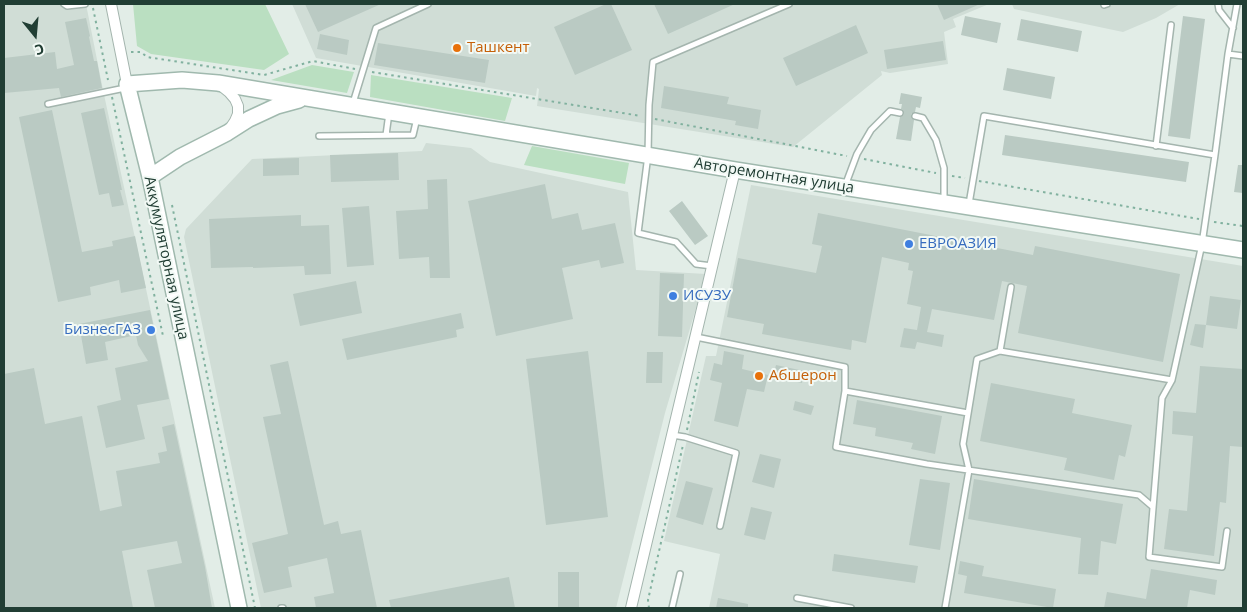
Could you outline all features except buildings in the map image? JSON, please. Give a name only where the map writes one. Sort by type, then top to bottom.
[{"type":"street","points":[[111,4],[128,86],[182,80],[218,83],[306,98]]},
{"type":"street","points":[[218,83],[229,92],[238,106],[238,114],[227,133]]},
{"type":"street","name":"Аккумуляторная улица","points":[[128,86],[150,177],[238,608]]},
{"type":"street","points":[[150,177],[180,157],[227,133],[249,119],[277,106],[306,98]]},
{"type":"street","name":"Авторемонтная улица","points":[[306,98],[735,170],[1243,250]]},
{"type":"street","points":[[631,608],[735,170]]},
{"type":"lane","points":[[64,4],[67,6],[85,4]]},
{"type":"lane","points":[[352,106],[376,28],[428,4]]},
{"type":"lane","points":[[712,266],[696,264],[676,242],[638,233],[648,155],[653,62],[789,4]]},
{"type":"lane","points":[[1218,4],[1219,10],[1233,28]]},
{"type":"lane","points":[[1227,532],[1222,568],[1149,557],[1162,398],[1172,380],[1202,244],[1228,54],[1237,4]]},
{"type":"lane","points":[[1156,146],[1171,25]]},
{"type":"lane","points":[[1228,54],[1243,56]]},
{"type":"lane","points":[[48,104],[128,86]]},
{"type":"lane","points":[[845,187],[855,158],[870,130],[890,111],[900,113]]},
{"type":"lane","points":[[386,135],[389,112]]},
{"type":"lane","points":[[915,116],[923,118],[936,140],[944,168],[944,203]]},
{"type":"lane","points":[[969,207],[984,116],[1215,156]]},
{"type":"lane","points":[[319,136],[413,135],[418,117]]},
{"type":"lane","points":[[1000,351],[1010,287]]},
{"type":"lane","points":[[695,337],[845,367],[845,391],[836,447],[969,470],[1138,495],[1153,507]]},
{"type":"lane","points":[[945,608],[969,470],[962,444],[977,359],[1000,351],[1172,380]]},
{"type":"lane","points":[[845,391],[968,414]]},
{"type":"lane","points":[[672,435],[685,436],[736,453],[720,526]]},
{"type":"lane","points":[[672,608],[680,574]]},
{"type":"lane","points":[[796,598],[851,608]]},
{"type":"path","points":[[93,8],[108,80]]},
{"type":"path","points":[[130,52],[141,52],[147,57],[264,75],[313,62],[649,118],[973,180],[1243,226]]},
{"type":"path","points":[[112,95],[163,336]]},
{"type":"path","points":[[172,205],[255,608]]},
{"type":"path","points":[[649,608],[648,600],[700,368]]},
{"type":"shaded area","points":[[4,4],[86,4],[215,608],[4,608]]},
{"type":"shaded area","points":[[292,4],[989,4],[953,19],[956,27],[944,32],[948,64],[890,73],[881,71],[882,75],[793,147],[537,106],[539,89],[537,88],[536,96],[316,58]]},
{"type":"shaded area","points":[[1012,4],[1180,4],[1156,18],[1123,32],[1014,9]]},
{"type":"shaded area","points":[[426,143],[471,148],[490,162],[628,192],[636,270],[706,274],[665,413],[616,608],[261,608],[184,237],[186,229],[252,159],[422,151]]},
{"type":"shaded area","points":[[751,185],[1243,266],[1243,608],[709,608],[720,554],[664,541],[706,356],[716,356]]},
{"type":"green space","points":[[133,4],[265,4],[289,54],[264,70],[151,54],[137,46]]},
{"type":"green space","points":[[312,65],[354,72],[347,93],[271,80]]},
{"type":"green space","points":[[371,75],[512,98],[505,121],[370,97]]},
{"type":"green space","points":[[532,146],[629,163],[625,184],[524,165]]},
{"type":"place","name":"Ташкент","points":[[457,48]]},
{"type":"place","name":"ЕВРОАЗИЯ","points":[[909,244]]},
{"type":"place","name":"ИСУЗУ","points":[[673,296]]},
{"type":"place","name":"БизнесГАЗ","points":[[151,330]]},
{"type":"place","name":"Абшерон","points":[[759,376]]}]
